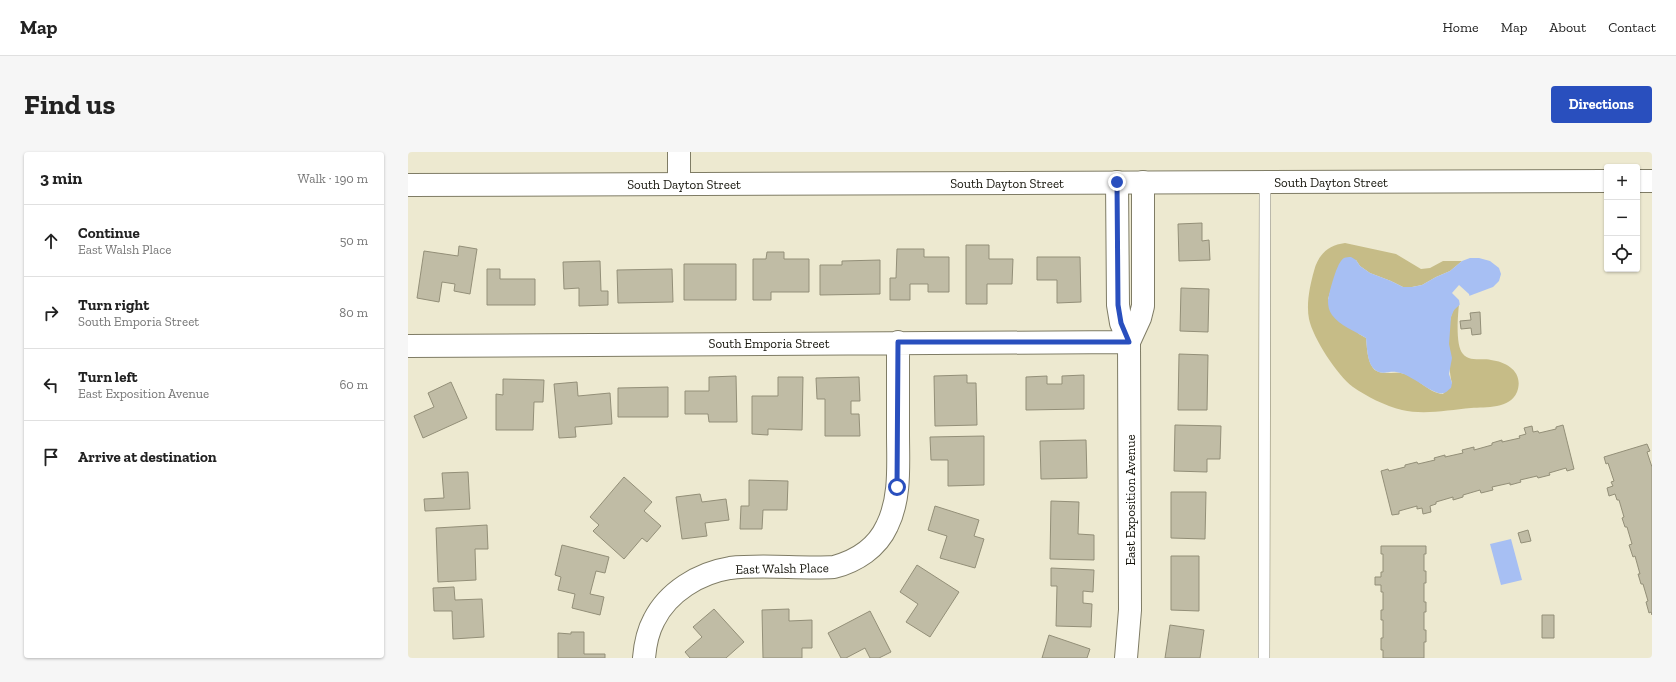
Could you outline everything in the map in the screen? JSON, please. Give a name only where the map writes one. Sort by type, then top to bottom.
[{"type":"street","points":[[679,152],[679,184]]},
{"type":"street","name":"South Dayton Street","points":[[408,184],[1604,181]]},
{"type":"street","points":[[1640,181],[1652,181]]},
{"type":"street","name":"East Exposition Avenue","points":[[1117,182],[1118,305],[1121,323],[1129,342],[1130,610],[1126,658]]},
{"type":"street","name":"East Exposition Avenue","points":[[1129,342],[1138,325],[1143,306],[1142,182]]},
{"type":"street","name":"South Emporia Street","points":[[408,346],[898,342],[1129,342]]},
{"type":"street","name":"East Walsh Place","points":[[644,658],[648,635],[653,621],[660,608],[682,587],[711,573],[732,568],[834,567],[860,557],[870,549],[887,528],[893,513],[897,487],[898,342]]},
{"type":"lane","points":[[1264,658],[1265,182]]},
{"type":"shaded area","points":[[1345,243],[1396,254],[1421,269],[1430,268],[1443,261],[1462,261],[1450,271],[1422,285],[1412,287],[1403,287],[1370,273],[1360,266],[1356,260],[1337,270],[1328,299],[1359,334],[1366,338],[1368,357],[1371,365],[1376,371],[1405,374],[1429,389],[1443,394],[1452,383],[1449,359],[1449,331],[1452,313],[1459,304],[1458,337],[1460,350],[1469,358],[1488,359],[1509,366],[1516,374],[1519,385],[1514,398],[1509,402],[1497,406],[1436,412],[1419,412],[1402,410],[1389,406],[1353,387],[1340,374],[1320,346],[1311,327],[1308,307],[1311,282],[1318,260],[1329,249]]},
{"type":"water","points":[[1351,257],[1370,273],[1403,287],[1422,285],[1450,271],[1462,261],[1470,258],[1479,258],[1490,261],[1499,268],[1501,274],[1499,281],[1493,287],[1469,296],[1454,310],[1451,317],[1449,344],[1452,358],[1449,374],[1452,383],[1451,388],[1446,392],[1434,392],[1402,373],[1378,372],[1371,365],[1366,338],[1343,325],[1332,315],[1328,301],[1334,278],[1341,260]]},
{"type":"water","points":[[1511,539],[1522,580],[1501,585],[1490,544]]},
{"type":"pier","points":[[1459,285],[1469,294],[1470,298],[1460,306],[1459,300],[1452,293]]},
{"type":"building","points":[[1202,223],[1202,241],[1209,240],[1210,260],[1179,261],[1178,224]]},
{"type":"building","points":[[966,245],[989,245],[989,259],[1013,259],[1012,284],[987,284],[987,304],[966,304]]},
{"type":"building","points":[[459,246],[477,249],[470,294],[454,291],[455,284],[442,282],[439,302],[417,298],[424,251],[458,256]]},
{"type":"building","points":[[897,249],[924,249],[924,257],[949,257],[949,292],[928,292],[928,284],[910,284],[910,300],[890,300],[890,278],[896,278]]},
{"type":"building","points":[[767,252],[784,252],[784,259],[809,259],[809,292],[771,292],[771,300],[753,300],[753,259],[766,259]]},
{"type":"building","points":[[1037,257],[1080,257],[1081,302],[1057,303],[1057,280],[1037,280]]},
{"type":"building","points":[[880,260],[880,294],[820,295],[820,265],[842,265],[842,261]]},
{"type":"building","points":[[600,261],[601,291],[608,291],[608,305],[579,306],[579,288],[564,289],[563,262]]},
{"type":"building","points":[[684,264],[736,264],[736,300],[684,300]]},
{"type":"building","points":[[487,269],[500,269],[500,279],[535,279],[535,305],[487,305]]},
{"type":"building","points":[[672,269],[673,302],[618,303],[617,270]]},
{"type":"building","points":[[1181,288],[1209,289],[1208,332],[1180,331]]},
{"type":"building","points":[[1480,312],[1481,334],[1472,335],[1471,328],[1461,329],[1460,321],[1471,320],[1470,313]]},
{"type":"building","points":[[1179,354],[1208,355],[1207,410],[1178,410]]},
{"type":"building","points":[[967,375],[967,383],[976,383],[977,425],[935,426],[934,376]]},
{"type":"building","points":[[1084,375],[1084,409],[1026,410],[1026,377],[1047,376],[1047,384],[1062,384],[1062,376]]},
{"type":"building","points":[[736,376],[737,422],[709,422],[708,414],[685,414],[685,391],[709,391],[709,377]]},
{"type":"building","points":[[778,377],[803,377],[802,430],[768,429],[768,435],[752,434],[752,396],[778,396]]},
{"type":"building","points":[[859,377],[860,401],[851,401],[851,414],[859,414],[860,436],[825,436],[825,399],[817,399],[816,378]]},
{"type":"building","points":[[503,379],[544,380],[543,402],[534,402],[533,430],[496,430],[496,394],[503,395]]},
{"type":"building","points":[[451,382],[467,418],[423,438],[414,416],[434,407],[428,393]]},
{"type":"building","points":[[577,382],[578,396],[610,393],[612,424],[575,427],[576,437],[559,438],[554,384]]},
{"type":"building","points":[[668,387],[668,417],[618,417],[618,388]]},
{"type":"building","points":[[1175,425],[1221,426],[1220,459],[1207,459],[1207,472],[1174,471]]},
{"type":"building","points":[[1563,425],[1574,469],[1567,471],[1566,468],[1549,473],[1550,475],[1520,480],[1521,482],[1510,485],[1510,483],[1492,487],[1493,490],[1481,493],[1480,490],[1463,495],[1463,497],[1453,500],[1453,497],[1436,502],[1436,504],[1430,506],[1431,512],[1423,514],[1422,508],[1417,509],[1417,506],[1399,511],[1399,514],[1392,515],[1381,471],[1388,469],[1389,471],[1405,467],[1405,465],[1417,462],[1418,464],[1435,460],[1434,458],[1445,455],[1445,457],[1463,453],[1462,450],[1474,447],[1474,450],[1492,445],[1492,443],[1502,440],[1502,442],[1520,438],[1519,436],[1526,434],[1524,428],[1532,426],[1533,432],[1538,431],[1539,433],[1556,429],[1556,427]]},
{"type":"building","points":[[984,436],[984,485],[948,486],[948,460],[931,460],[930,437]]},
{"type":"building","points":[[1086,440],[1087,478],[1041,479],[1040,441]]},
{"type":"building","points":[[1647,444],[1650,451],[1647,452],[1652,467],[1652,615],[1651,612],[1649,613],[1646,602],[1648,601],[1643,584],[1641,584],[1638,574],[1640,574],[1635,556],[1633,557],[1629,545],[1632,544],[1627,527],[1625,527],[1622,518],[1624,517],[1619,500],[1617,500],[1615,494],[1609,496],[1607,488],[1613,486],[1611,482],[1614,481],[1608,463],[1606,464],[1604,457]]},
{"type":"building","points":[[468,472],[470,509],[425,511],[424,499],[444,498],[442,473]]},
{"type":"building","points":[[624,477],[652,502],[644,511],[661,526],[647,542],[642,538],[624,559],[593,531],[599,525],[590,517]]},
{"type":"building","points":[[749,480],[788,481],[787,510],[763,510],[762,529],[740,529],[741,506],[749,506]]},
{"type":"building","points":[[1171,492],[1206,492],[1205,539],[1171,538]]},
{"type":"building","points":[[700,494],[702,502],[726,499],[729,520],[705,523],[707,536],[682,539],[676,497]]},
{"type":"building","points":[[1051,501],[1079,502],[1078,534],[1094,535],[1094,560],[1050,559]]},
{"type":"building","points":[[935,506],[979,520],[974,536],[984,539],[975,568],[940,558],[947,536],[928,530]]},
{"type":"building","points":[[487,525],[488,549],[475,549],[476,580],[438,582],[436,528]]},
{"type":"building","points":[[1528,530],[1531,541],[1521,543],[1518,533]]},
{"type":"building","points":[[562,545],[609,557],[605,573],[596,571],[590,594],[604,597],[600,615],[572,608],[575,594],[558,590],[561,577],[555,575]]},
{"type":"building","points":[[1381,546],[1426,546],[1426,554],[1424,554],[1426,583],[1424,583],[1424,602],[1426,602],[1426,612],[1424,612],[1424,630],[1426,630],[1426,642],[1424,642],[1424,658],[1383,658],[1383,650],[1381,650],[1383,620],[1381,620],[1381,610],[1383,610],[1383,592],[1381,592],[1381,585],[1375,585],[1375,577],[1381,577],[1381,572],[1383,572],[1383,554],[1381,554]]},
{"type":"building","points":[[1171,556],[1199,556],[1199,611],[1171,610]]},
{"type":"building","points":[[917,565],[959,592],[930,637],[906,622],[918,604],[900,592]]},
{"type":"building","points":[[1051,568],[1094,570],[1093,592],[1083,591],[1083,603],[1092,604],[1091,627],[1056,626],[1057,586],[1051,586]]},
{"type":"building","points":[[454,587],[455,600],[482,599],[484,637],[453,639],[452,611],[434,611],[433,588]]},
{"type":"building","points":[[714,609],[744,642],[726,658],[690,658],[685,652],[702,637],[693,627]]},
{"type":"building","points":[[789,609],[789,621],[812,620],[812,648],[802,648],[802,658],[763,658],[762,610]]},
{"type":"building","points":[[870,611],[891,652],[879,658],[870,658],[865,648],[846,658],[841,658],[828,633]]},
{"type":"building","points":[[1542,615],[1554,615],[1554,638],[1542,638]]},
{"type":"building","points":[[1170,625],[1204,630],[1200,658],[1165,658]]},
{"type":"building","points":[[571,632],[584,632],[584,654],[605,654],[605,658],[558,658],[558,633],[571,634]]},
{"type":"building","points":[[1049,635],[1090,649],[1087,658],[1042,658]]},
{"type":"route","points":[[897,487],[898,342],[1129,342],[1121,323],[1118,305],[1117,182]]}]
